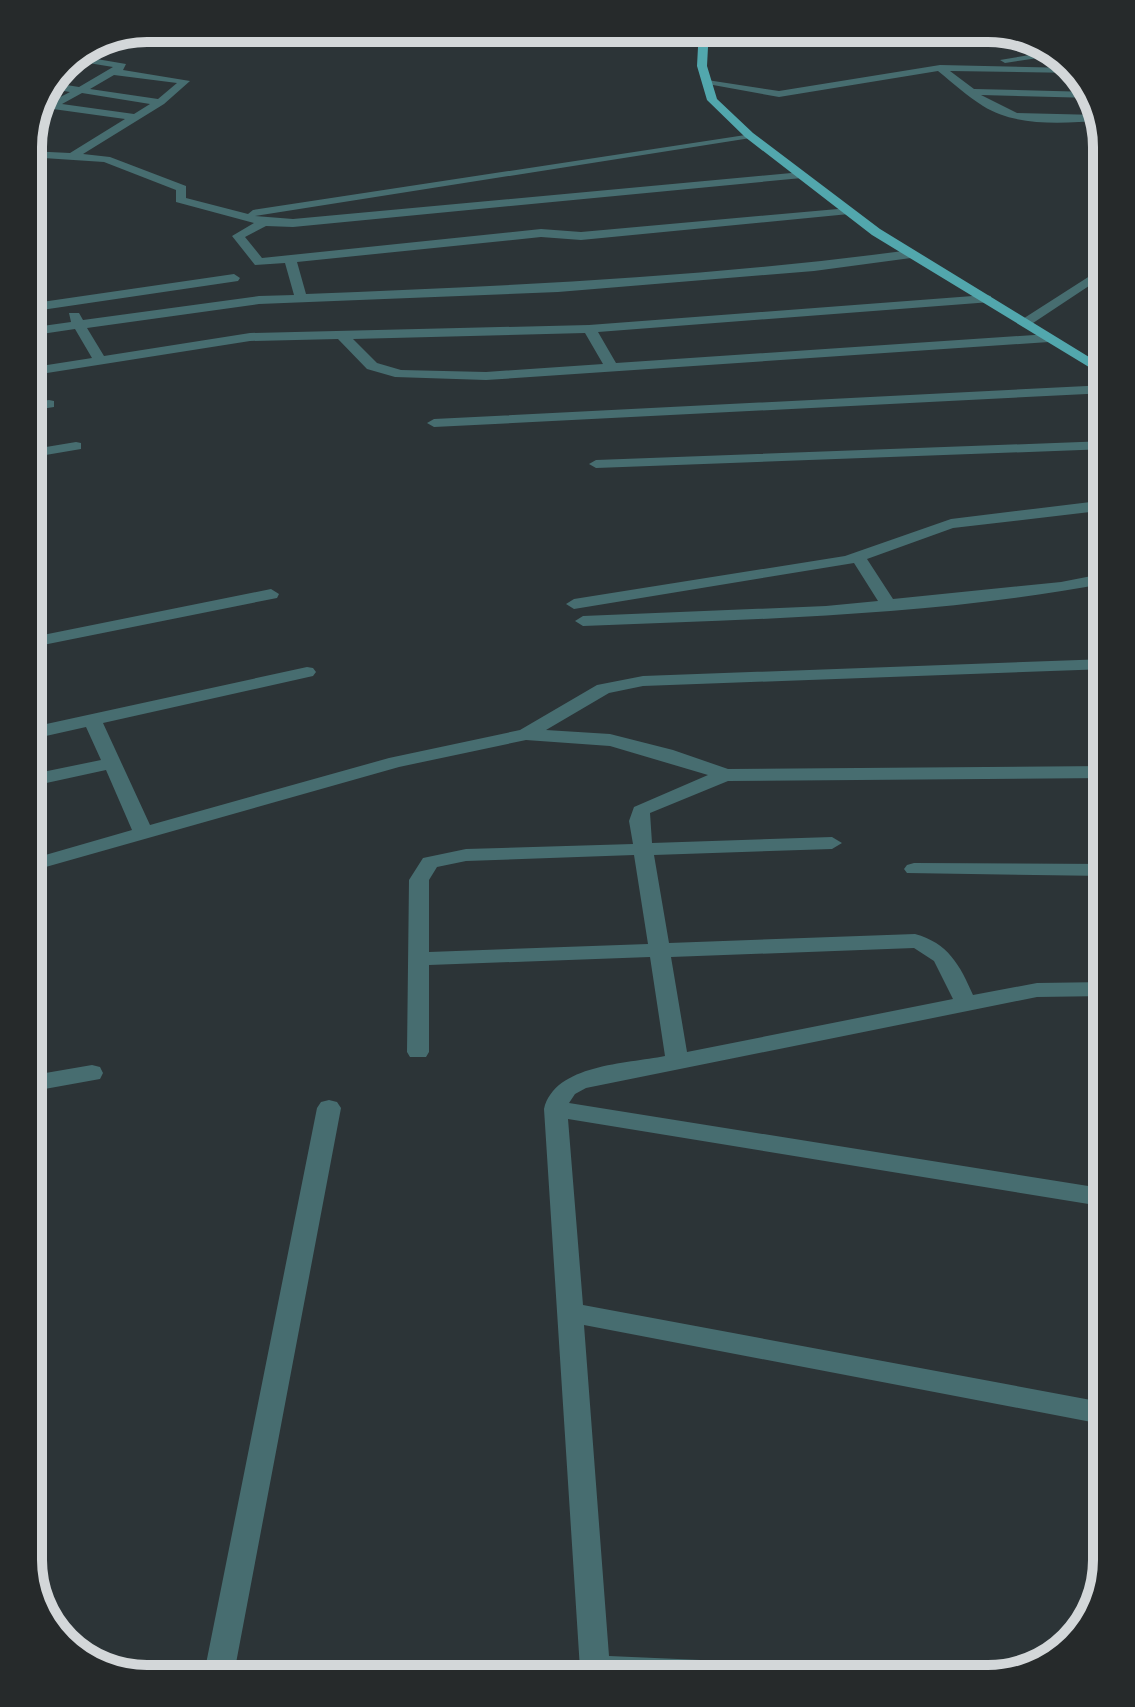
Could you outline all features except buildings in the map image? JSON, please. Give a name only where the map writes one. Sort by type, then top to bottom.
[{"type":"main road","points":[[703,42],[702,66],[712,100],[752,137],[911,254],[1093,365]]},
{"type":"street","points":[[707,83],[779,94],[1039,55]]},
{"type":"street","points":[[52,106],[123,66],[89,60]]},
{"type":"street","points":[[943,68],[1059,71]]},
{"type":"street","points":[[943,68],[993,111],[1008,116],[1088,118]]},
{"type":"street","points":[[74,155],[160,102],[185,81],[113,72]]},
{"type":"street","points":[[61,87],[160,102]]},
{"type":"street","points":[[970,92],[1079,95]]},
{"type":"street","points":[[52,106],[135,117]]},
{"type":"street","points":[[42,154],[106,159],[182,188],[180,200],[264,222],[293,223],[565,182],[752,137]]},
{"type":"street","points":[[238,215],[565,182],[802,175]]},
{"type":"street","points":[[264,222],[238,236],[259,262],[541,233],[581,236],[849,211]]},
{"type":"street","points":[[42,330],[199,306],[301,298],[558,288],[814,267],[911,254]]},
{"type":"street","points":[[290,259],[301,298]]},
{"type":"street","points":[[42,306],[234,278]]},
{"type":"street","points":[[1025,322],[1093,278]]},
{"type":"street","points":[[42,370],[250,337],[589,329],[986,299]]},
{"type":"street","points":[[66,303],[100,360]]},
{"type":"street","points":[[589,329],[613,369]]},
{"type":"street","points":[[343,336],[372,366],[400,374],[486,376],[1049,338]]},
{"type":"street","points":[[434,423],[1093,390]]},
{"type":"street","points":[[42,405],[49,404]]},
{"type":"street","points":[[42,452],[76,446]]},
{"type":"street","points":[[596,464],[1093,446]]},
{"type":"street","points":[[574,604],[858,558],[951,524],[1093,507]]},
{"type":"street","points":[[858,558],[889,605]]},
{"type":"street","points":[[583,621],[889,605],[1061,587],[1093,581]]},
{"type":"street","points":[[42,640],[271,594]]},
{"type":"street","points":[[526,734],[603,689],[643,681],[1093,665]]},
{"type":"street","points":[[42,731],[307,672]]},
{"type":"street","points":[[92,719],[143,832]]},
{"type":"street","points":[[42,862],[396,762],[526,734],[610,740],[666,754],[726,775],[1093,772]]},
{"type":"street","points":[[42,778],[112,763]]},
{"type":"street","points":[[677,1062],[657,949],[641,811],[651,804],[726,775]]},
{"type":"street","points":[[418,1052],[419,880],[430,862],[466,855],[832,843]]},
{"type":"street","points":[[914,869],[1093,870]]},
{"type":"street","points":[[419,959],[915,941],[926,943],[942,956],[966,1004]]},
{"type":"street","points":[[596,1665],[556,1109],[558,1096],[566,1087],[580,1081],[966,1004],[1057,988],[1093,989]]},
{"type":"street","points":[[42,1082],[92,1073]]},
{"type":"street","points":[[221,1665],[329,1108]]},
{"type":"street","points":[[556,1109],[1093,1196]]},
{"type":"street","points":[[573,1313],[1093,1411]]}]
